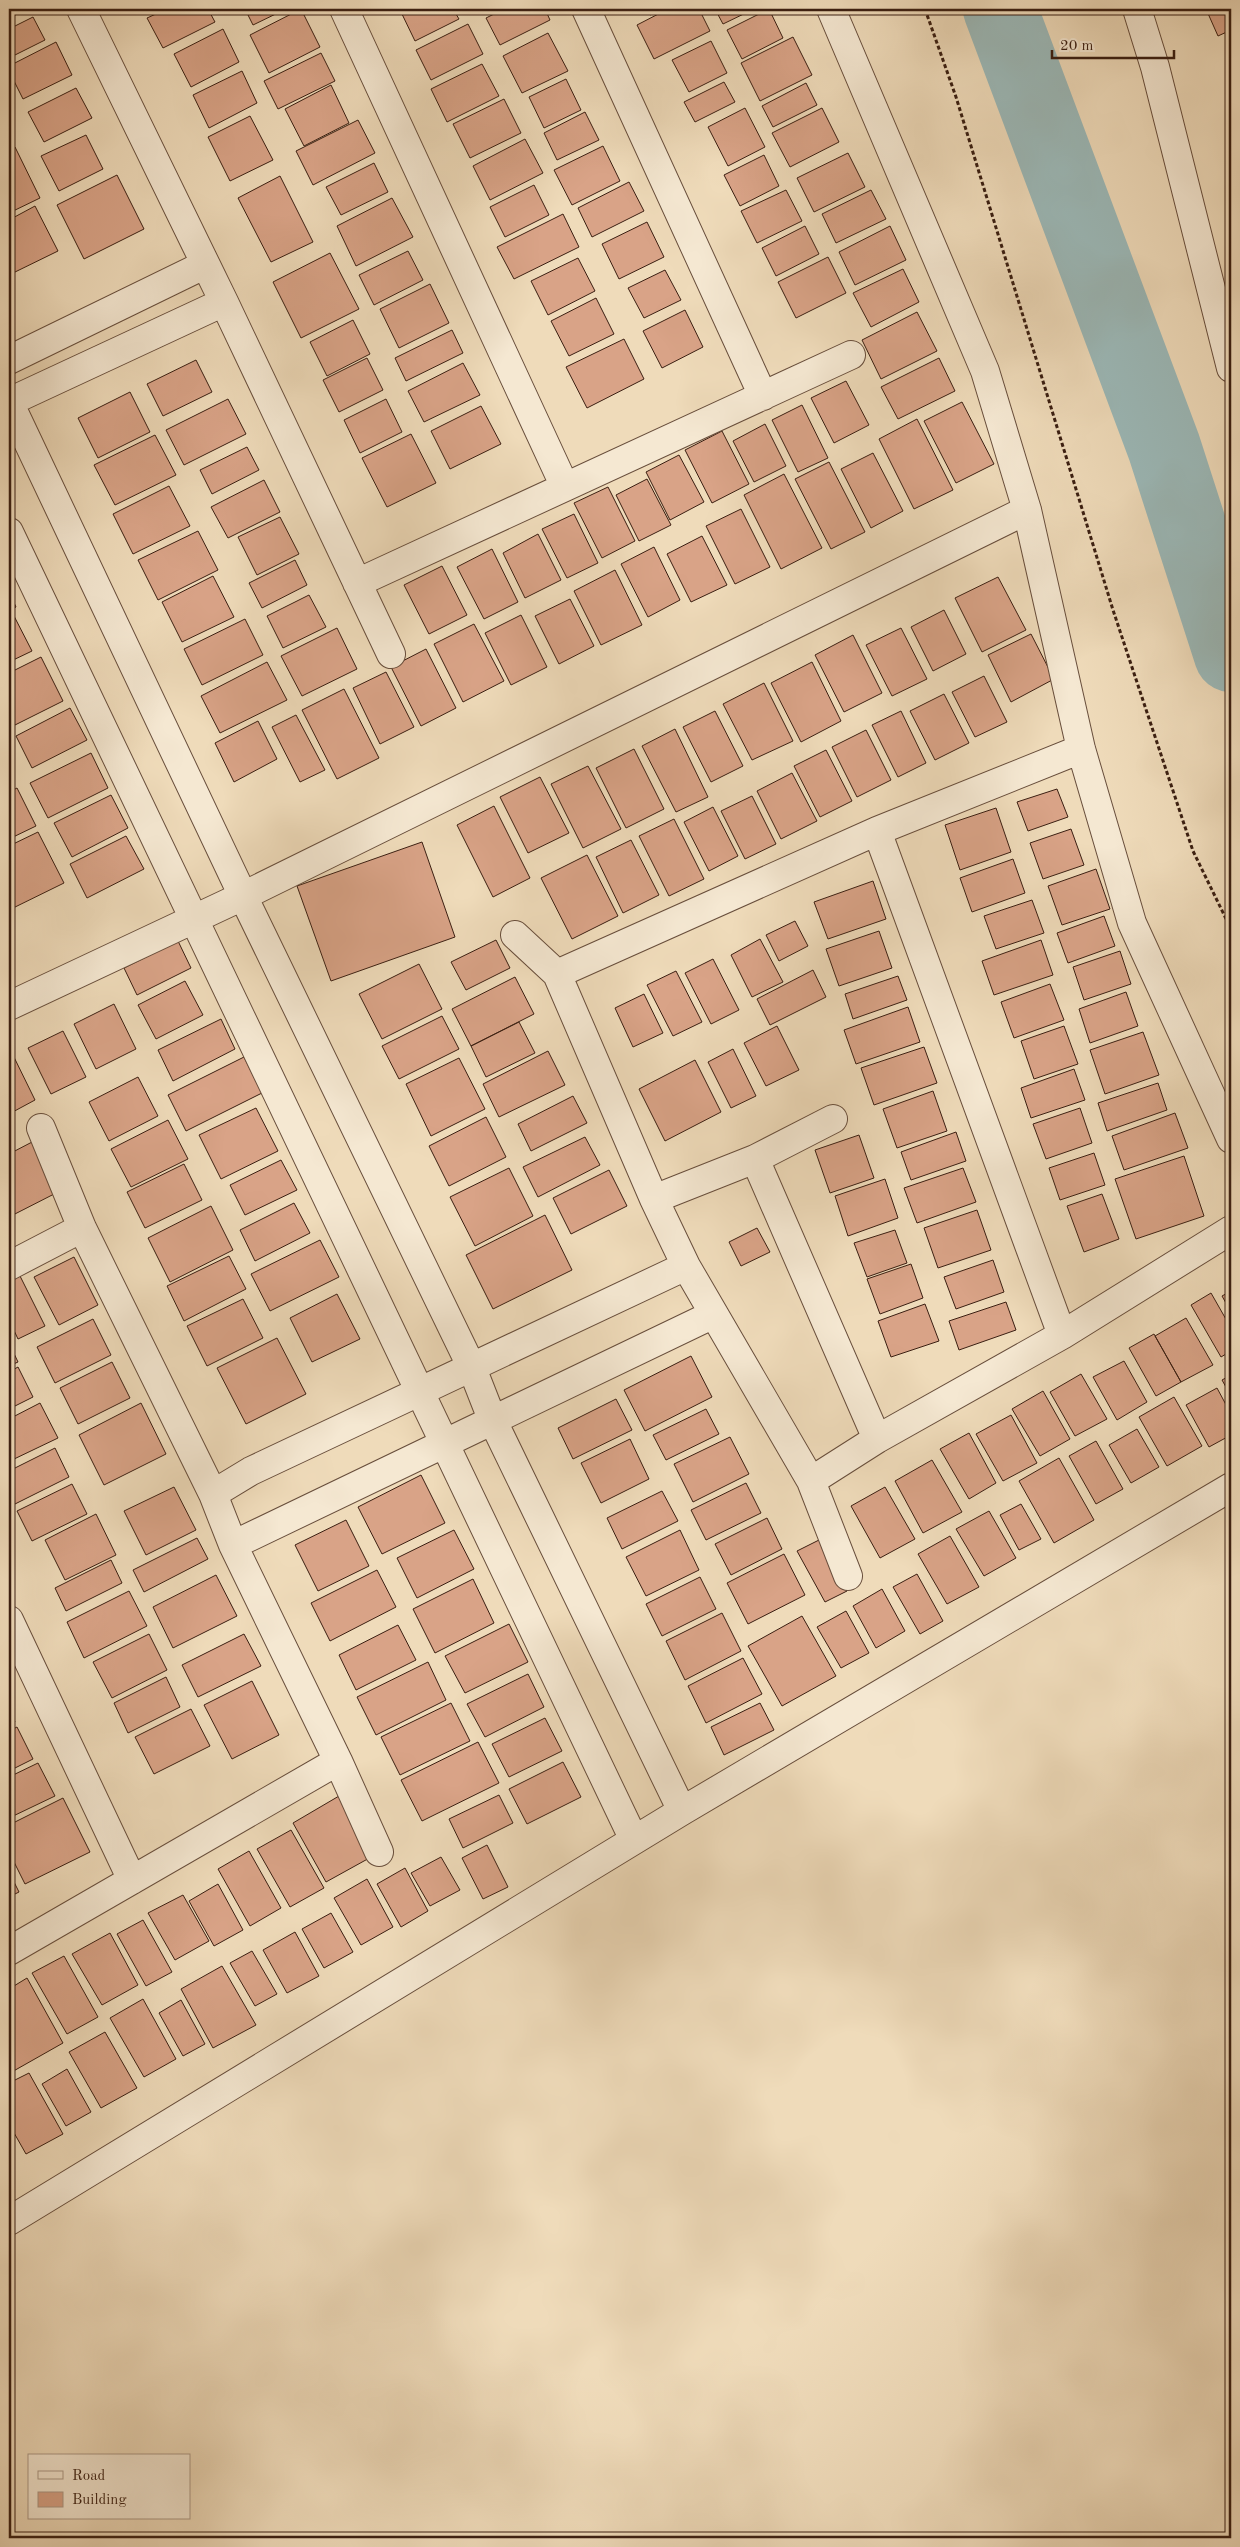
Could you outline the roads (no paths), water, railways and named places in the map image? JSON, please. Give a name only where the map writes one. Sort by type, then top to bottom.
[{"type":"street","points":[[81,9],[204,265],[224,302],[391,654]]},
{"type":"street","points":[[344,9],[565,487]]},
{"type":"street","points":[[586,9],[763,396]]},
{"type":"street","points":[[831,9],[984,371],[1027,510],[1081,749],[1132,923],[1231,1139]]},
{"type":"street","points":[[1137,9],[1157,76],[1231,368]]},
{"type":"street","points":[[9,360],[204,265]]},
{"type":"street","points":[[224,302],[9,402],[243,896],[472,1368],[492,1419],[682,1811]]},
{"type":"street","points":[[357,583],[851,355]]},
{"type":"street","points":[[9,1006],[243,896],[1027,510]]},
{"type":"street","points":[[9,532],[634,1840]]},
{"type":"street","points":[[557,974],[877,832],[1081,749]]},
{"type":"street","points":[[877,832],[1062,1335]]},
{"type":"street","points":[[515,935],[557,974],[654,1200],[712,1315],[811,1481],[848,1576]]},
{"type":"street","points":[[654,1200],[755,1159],[833,1120]]},
{"type":"street","points":[[41,1128],[82,1228],[213,1494],[234,1545],[338,1761],[379,1852]]},
{"type":"street","points":[[755,1159],[877,1439]]},
{"type":"street","points":[[9,1266],[82,1228]]},
{"type":"street","points":[[811,1481],[877,1439],[1062,1335],[1231,1230]]},
{"type":"street","points":[[213,1494],[251,1472],[686,1266]]},
{"type":"street","points":[[234,1545],[492,1419],[712,1315]]},
{"type":"street","points":[[9,2221],[682,1811],[1231,1487]]},
{"type":"street","points":[[9,1620],[132,1880]]},
{"type":"street","points":[[9,1951],[338,1761]]},
{"type":"waterway","points":[[1000,9],[1164,447],[1231,655]]}]
